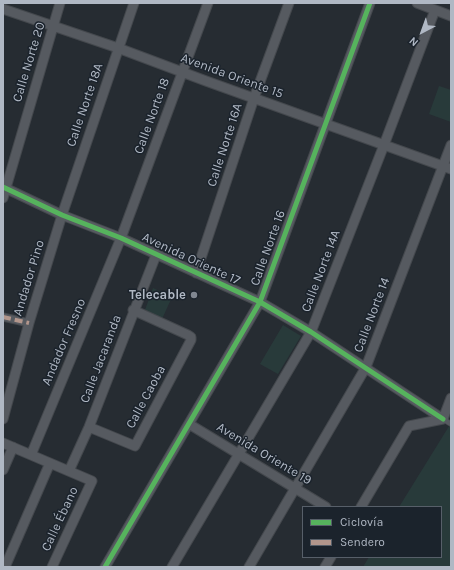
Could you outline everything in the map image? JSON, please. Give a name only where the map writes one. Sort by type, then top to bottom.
[{"type":"street","name":"Calle Norte 20","points":[[3,198],[4,188],[60,3]]},
{"type":"street","name":"Calle Norte 18A","points":[[62,215],[134,3]]},
{"type":"street","name":"Calle Norte 18","points":[[121,238],[208,3]]},
{"type":"street","name":"Calle Norte 16A","points":[[196,273],[254,98],[289,3]]},
{"type":"street","name":"Calle Norte 16","points":[[105,567],[260,302],[370,3]]},
{"type":"street","points":[[417,3],[451,16]]},
{"type":"street","name":"Avenida Oriente 15","points":[[3,9],[118,48],[447,167]]},
{"type":"street","name":"Calle Norte 14A","points":[[172,567],[311,332],[384,145],[434,10]]},
{"type":"street","name":"Calle Norte 14","points":[[249,567],[366,368],[447,167],[451,146]]},
{"type":"street","name":"Avenida Oriente 17","points":[[4,188],[62,215],[121,238],[260,302],[311,332],[447,421]]},
{"type":"street","name":"Andador Pino","points":[[3,419],[29,323],[62,215]]},
{"type":"street","name":"Andador Fresno","points":[[31,455],[121,238]]},
{"type":"street","name":"Calle Jacaranda","points":[[69,470],[89,427],[133,310],[156,255]]},
{"type":"street","name":"Calle Caoba","points":[[89,427],[135,446],[191,340],[191,337],[133,310]]},
{"type":"street","points":[[3,317],[29,323]]},
{"type":"street","points":[[362,506],[409,426],[447,421],[451,398]]},
{"type":"street","name":"Avenida Oriente 19","points":[[189,424],[324,506]]},
{"type":"street","points":[[3,443],[69,470]]},
{"type":"street","points":[[3,470],[13,448]]},
{"type":"street","points":[[5,567],[50,463]]},
{"type":"street","name":"Calle Ébano","points":[[52,567],[92,481],[69,470]]},
{"type":"street","points":[[325,567],[330,558]]},
{"type":"shaded area","points":[[439,86],[451,90],[451,122],[429,114]]},
{"type":"shaded area","points":[[153,288],[172,297],[162,319],[145,310]]},
{"type":"shaded area","points":[[283,325],[301,336],[278,374],[260,364]]},
{"type":"shaded area","points":[[451,423],[451,567],[363,567],[368,558],[442,558],[442,506],[400,506]]},
{"type":"marked path","points":[[3,317],[29,323]]},
{"type":"cycle path","points":[[105,567],[260,302],[370,3]]},
{"type":"cycle path","points":[[3,187],[62,215],[121,238],[260,302],[311,332],[443,419]]},
{"type":"place","name":"Telecable","points":[[194,295]]}]
